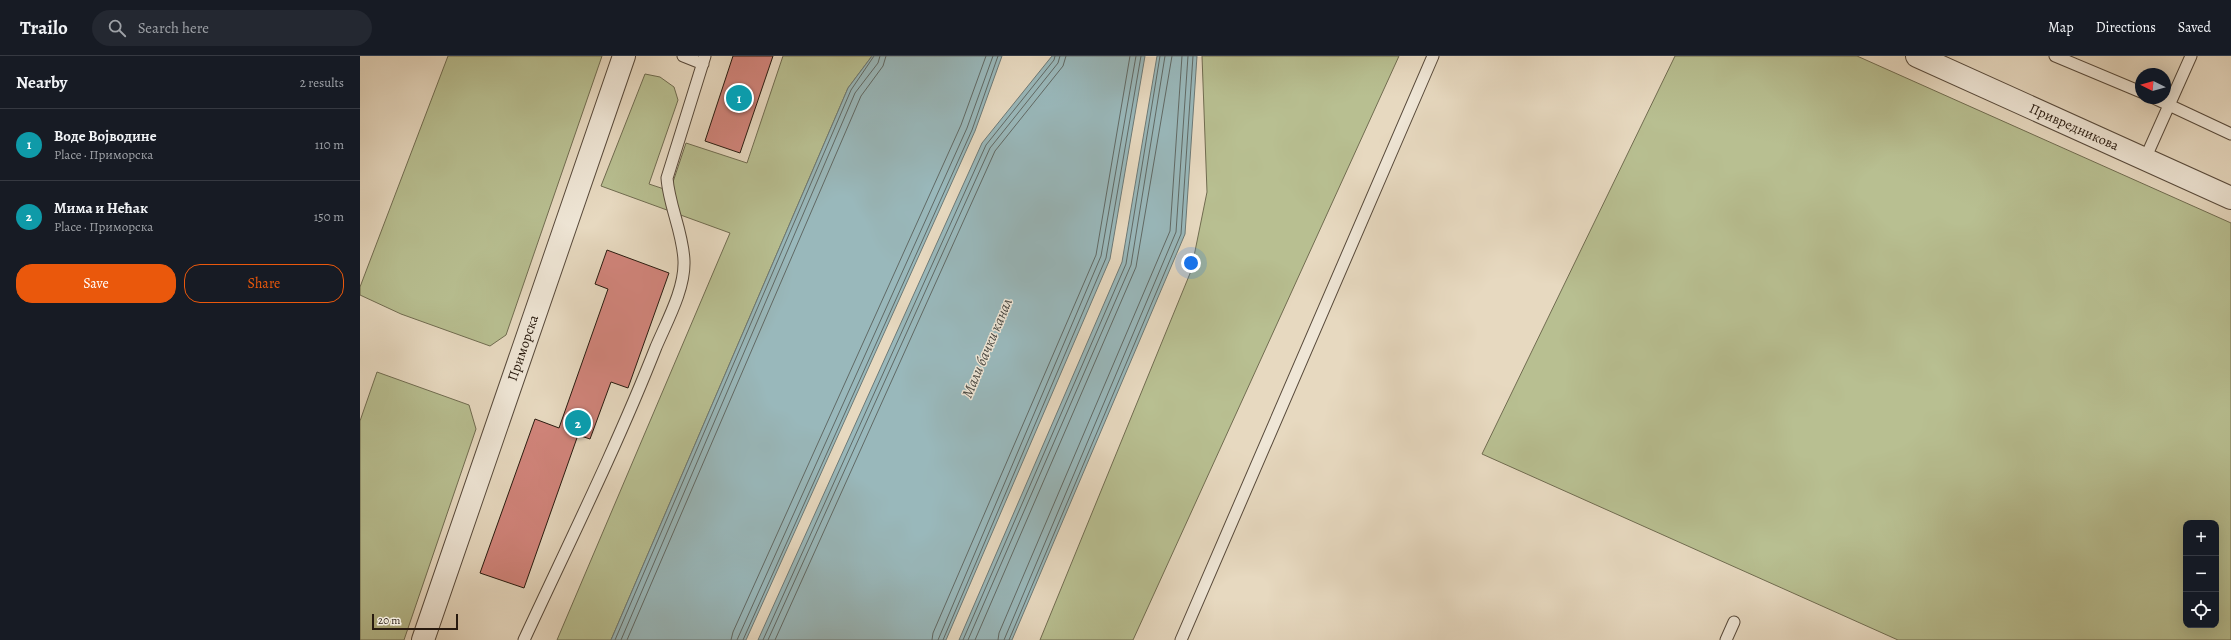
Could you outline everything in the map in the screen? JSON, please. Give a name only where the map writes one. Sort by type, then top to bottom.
[{"type":"street","name":"Приморска","points":[[423,640],[624,56]]},
{"type":"street","name":"Привредникова","points":[[1918,56],[2231,198]]},
{"type":"lane","points":[[524,640],[631,409],[680,287],[684,261],[679,229],[668,196],[666,178],[704,60],[683,56]]},
{"type":"lane","points":[[1181,640],[1433,56]]},
{"type":"lane","points":[[2055,56],[2135,89]]},
{"type":"lane","points":[[2171,100],[2191,56]]},
{"type":"lane","points":[[2145,159],[2169,104],[2231,134]]},
{"type":"lane","points":[[1726,640],[1734,622]]},
{"type":"green space","points":[[448,56],[602,56],[506,335],[490,346],[401,314],[360,295],[360,287]]},
{"type":"green space","points":[[783,56],[872,56],[848,88],[611,640],[557,640],[730,233],[601,186],[645,74],[660,77],[674,87],[678,100],[649,184],[670,191],[686,143],[747,163]]},
{"type":"green space","points":[[1202,56],[1399,56],[1133,640],[1040,640],[1191,271],[1207,192]]},
{"type":"green space","points":[[1675,56],[1857,56],[2231,223],[2231,640],[1898,640],[1482,454]]},
{"type":"green space","points":[[377,372],[469,405],[476,429],[404,640],[360,640],[360,421]]},
{"type":"water","points":[[872,56],[1002,56],[975,131],[746,640],[611,640],[848,88]]},
{"type":"water","name":"Мали бачки канал","points":[[1052,56],[1145,56],[1110,259],[946,640],[758,640],[982,143]]},
{"type":"water","points":[[1157,56],[1197,56],[1185,234],[1012,640],[959,640],[1122,262]]},
{"type":"building","points":[[733,56],[773,56],[740,153],[705,141]]},
{"type":"building","points":[[607,250],[669,273],[628,388],[611,382],[590,439],[578,435],[524,588],[480,573],[535,419],[559,428],[608,289],[595,284]]},
{"type":"place","name":"Воде Војводине","points":[[739,98]]},
{"type":"place","name":"Мима и Нећак","points":[[578,423]]}]
